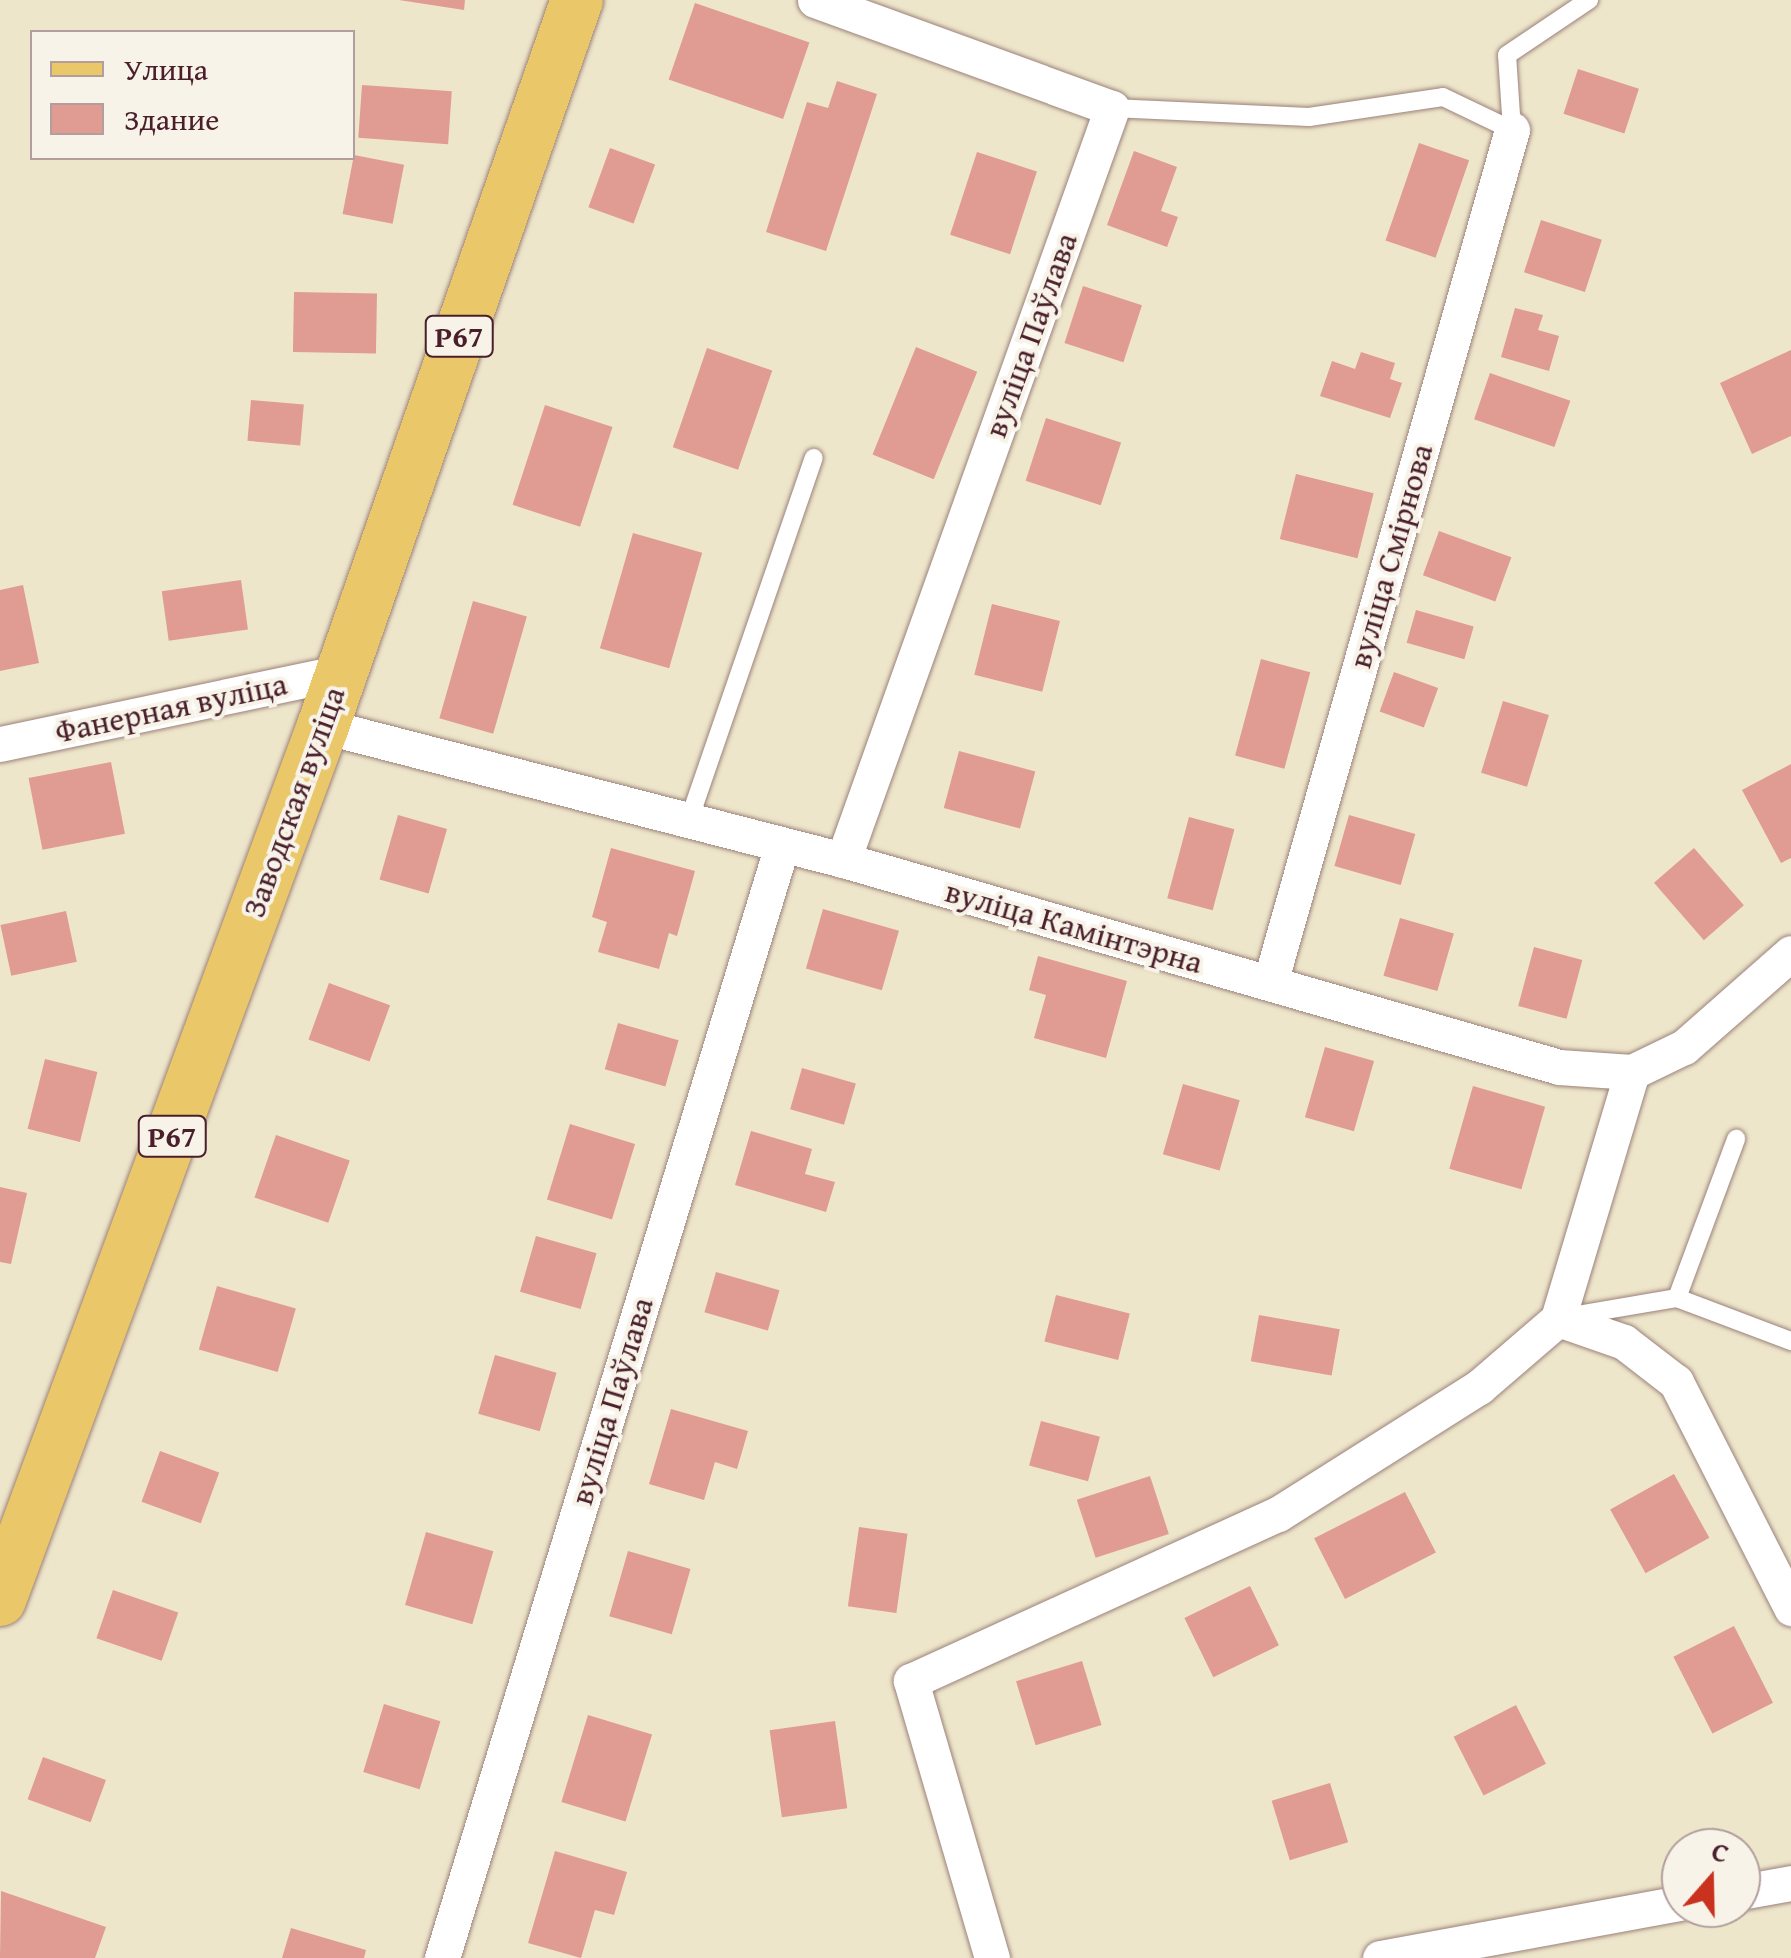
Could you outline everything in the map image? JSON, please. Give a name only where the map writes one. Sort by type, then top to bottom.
[{"type":"main road","name":"Заводская вуліца","points":[[0,1600],[324,726],[577,0]]},
{"type":"street","points":[[815,0],[1112,108]]},
{"type":"street","name":"вуліца Паўлава","points":[[842,860],[1112,108]]},
{"type":"street","name":"вуліца Смірнова","points":[[1270,983],[1512,130]]},
{"type":"street","name":"Фанерная вуліца","points":[[0,744],[342,672]]},
{"type":"street","name":"вуліца Камінтэрна","points":[[324,726],[842,860],[1560,1066],[1632,1072]]},
{"type":"street","name":"вуліца Паўлава","points":[[442,1958],[782,845]]},
{"type":"street","points":[[992,1958],[911,1681],[1278,1514],[1479,1387],[1558,1319],[1632,1072],[1684,1047],[1791,953]]},
{"type":"street","points":[[1558,1319],[1624,1342],[1676,1382],[1791,1608]]},
{"type":"street","points":[[1761,1888],[1791,1883]]},
{"type":"street","points":[[1380,1958],[1448,1952],[1661,1907]]},
{"type":"lane","points":[[1112,108],[1309,117],[1444,97],[1512,130],[1507,55],[1590,0]]},
{"type":"lane","points":[[688,820],[814,458]]},
{"type":"lane","points":[[1676,1298],[1736,1139]]},
{"type":"lane","points":[[1558,1319],[1676,1298],[1791,1341]]},
{"type":"building","points":[[399,0],[465,0],[464,10]]},
{"type":"building","points":[[695,3],[809,42],[783,119],[669,80]]},
{"type":"building","points":[[1578,69],[1639,89],[1624,133],[1563,114]]},
{"type":"building","points":[[837,81],[877,94],[826,251],[766,232],[807,102],[828,108]]},
{"type":"building","points":[[362,85],[452,91],[448,144],[358,138]]},
{"type":"building","points":[[1419,143],[1469,160],[1436,258],[1385,240]]},
{"type":"building","points":[[610,148],[655,164],[634,224],[588,207]]},
{"type":"building","points":[[1134,151],[1177,167],[1161,211],[1178,217],[1167,247],[1107,225]]},
{"type":"building","points":[[977,152],[1037,171],[1010,254],[950,235]]},
{"type":"building","points":[[355,155],[404,165],[393,224],[343,214]]},
{"type":"building","points":[[1541,220],[1602,240],[1585,292],[1524,272]]},
{"type":"building","points":[[1083,286],[1142,305],[1123,362],[1064,343]]},
{"type":"building","points":[[294,292],[377,293],[376,353],[293,352]]},
{"type":"building","points":[[1515,308],[1543,315],[1538,330],[1559,336],[1549,371],[1501,357]]},
{"type":"building","points":[[916,347],[977,372],[934,479],[873,455]]},
{"type":"building","points":[[707,348],[772,370],[738,470],[673,447]]},
{"type":"building","points":[[1791,350],[1791,436],[1752,454],[1720,383]]},
{"type":"building","points":[[1361,352],[1395,363],[1390,379],[1402,383],[1390,418],[1320,396],[1332,361],[1355,369]]},
{"type":"building","points":[[1490,373],[1570,401],[1554,447],[1474,419]]},
{"type":"building","points":[[251,400],[304,405],[300,445],[247,441]]},
{"type":"building","points":[[545,405],[613,427],[580,527],[513,505]]},
{"type":"building","points":[[1046,418],[1121,442],[1101,505],[1026,481]]},
{"type":"building","points":[[1296,474],[1374,493],[1357,558],[1280,539]]},
{"type":"building","points":[[1439,531],[1511,557],[1495,602],[1423,575]]},
{"type":"building","points":[[633,533],[702,553],[669,668],[600,648]]},
{"type":"building","points":[[241,580],[248,630],[169,641],[162,591]]},
{"type":"building","points":[[23,585],[39,663],[0,671],[0,590]]},
{"type":"building","points":[[473,601],[527,616],[493,734],[439,718]]},
{"type":"building","points":[[992,604],[1060,621],[1042,692],[974,675]]},
{"type":"building","points":[[1416,610],[1474,627],[1464,659],[1407,643]]},
{"type":"building","points":[[1261,659],[1310,672],[1284,769],[1235,756]]},
{"type":"building","points":[[1394,672],[1438,688],[1424,728],[1380,711]]},
{"type":"building","points":[[1503,701],[1549,715],[1527,787],[1481,773]]},
{"type":"building","points":[[959,751],[1035,771],[1020,828],[944,808]]},
{"type":"building","points":[[111,762],[125,834],[42,850],[29,778]]},
{"type":"building","points":[[1791,764],[1791,858],[1781,863],[1742,790]]},
{"type":"building","points":[[398,815],[447,829],[429,893],[380,879]]},
{"type":"building","points":[[1349,815],[1415,834],[1401,885],[1334,866]]},
{"type":"building","points":[[1189,817],[1234,829],[1213,910],[1167,898]]},
{"type":"building","points":[[611,848],[695,871],[677,936],[669,933],[659,969],[598,952],[607,922],[592,917]]},
{"type":"building","points":[[1694,848],[1744,905],[1704,940],[1654,883]]},
{"type":"building","points":[[823,909],[899,931],[882,990],[806,969]]},
{"type":"building","points":[[66,911],[77,962],[11,976],[0,925]]},
{"type":"building","points":[[1400,918],[1454,933],[1437,991],[1383,976]]},
{"type":"building","points":[[1534,947],[1582,960],[1567,1019],[1518,1006]]},
{"type":"building","points":[[1038,956],[1127,981],[1106,1058],[1034,1038],[1046,995],[1029,990]]},
{"type":"building","points":[[329,983],[390,1005],[370,1062],[308,1039]]},
{"type":"building","points":[[618,1023],[679,1040],[665,1087],[605,1069]]},
{"type":"building","points":[[1325,1047],[1374,1061],[1354,1131],[1305,1117]]},
{"type":"building","points":[[45,1059],[97,1072],[80,1142],[28,1129]]},
{"type":"building","points":[[802,1068],[856,1083],[844,1125],[790,1109]]},
{"type":"building","points":[[1183,1084],[1240,1100],[1220,1170],[1163,1154]]},
{"type":"building","points":[[1473,1086],[1545,1107],[1521,1189],[1449,1169]]},
{"type":"building","points":[[570,1124],[635,1144],[612,1219],[547,1200]]},
{"type":"building","points":[[751,1131],[812,1149],[805,1174],[835,1182],[826,1212],[735,1185]]},
{"type":"building","points":[[276,1135],[350,1160],[328,1223],[255,1197]]},
{"type":"building","points":[[0,1187],[27,1193],[11,1264],[0,1262]]},
{"type":"building","points":[[536,1236],[597,1253],[581,1309],[520,1292]]},
{"type":"building","points":[[716,1272],[779,1290],[768,1331],[704,1312]]},
{"type":"building","points":[[217,1286],[296,1309],[278,1372],[199,1349]]},
{"type":"building","points":[[1056,1295],[1130,1313],[1118,1360],[1044,1342]]},
{"type":"building","points":[[1259,1315],[1340,1329],[1332,1376],[1251,1361]]},
{"type":"building","points":[[495,1355],[557,1373],[540,1431],[478,1414]]},
{"type":"building","points":[[671,1409],[748,1431],[737,1469],[715,1462],[704,1500],[649,1484]]},
{"type":"building","points":[[1041,1421],[1100,1437],[1088,1481],[1029,1465]]},
{"type":"building","points":[[160,1451],[219,1473],[201,1523],[142,1502]]},
{"type":"building","points":[[1674,1474],[1709,1538],[1646,1573],[1610,1509]]},
{"type":"building","points":[[1150,1476],[1169,1534],[1096,1558],[1077,1500]]},
{"type":"building","points":[[1405,1492],[1436,1553],[1345,1599],[1314,1538]]},
{"type":"building","points":[[859,1527],[908,1534],[896,1613],[848,1606]]},
{"type":"building","points":[[426,1532],[493,1551],[472,1624],[405,1605]]},
{"type":"building","points":[[628,1551],[690,1569],[672,1634],[609,1616]]},
{"type":"building","points":[[1250,1586],[1279,1645],[1213,1677],[1184,1618]]},
{"type":"building","points":[[113,1590],[178,1612],[162,1661],[96,1638]]},
{"type":"building","points":[[1734,1626],[1773,1703],[1712,1733],[1673,1657]]},
{"type":"building","points":[[1082,1661],[1102,1725],[1036,1745],[1016,1681]]},
{"type":"building","points":[[384,1704],[440,1721],[420,1789],[363,1772]]},
{"type":"building","points":[[1516,1705],[1546,1764],[1484,1796],[1454,1737]]},
{"type":"building","points":[[588,1715],[652,1735],[625,1822],[561,1802]]},
{"type":"building","points":[[835,1721],[847,1808],[782,1817],[770,1730]]},
{"type":"building","points":[[43,1757],[106,1780],[91,1822],[28,1799]]},
{"type":"building","points":[[1330,1783],[1348,1842],[1290,1860],[1272,1801]]},
{"type":"building","points":[[555,1851],[627,1872],[614,1915],[595,1910],[581,1958],[528,1943]]},
{"type":"building","points":[[1,1891],[106,1927],[95,1958],[0,1958]]},
{"type":"building","points":[[291,1928],[366,1950],[364,1958],[282,1958]]}]
